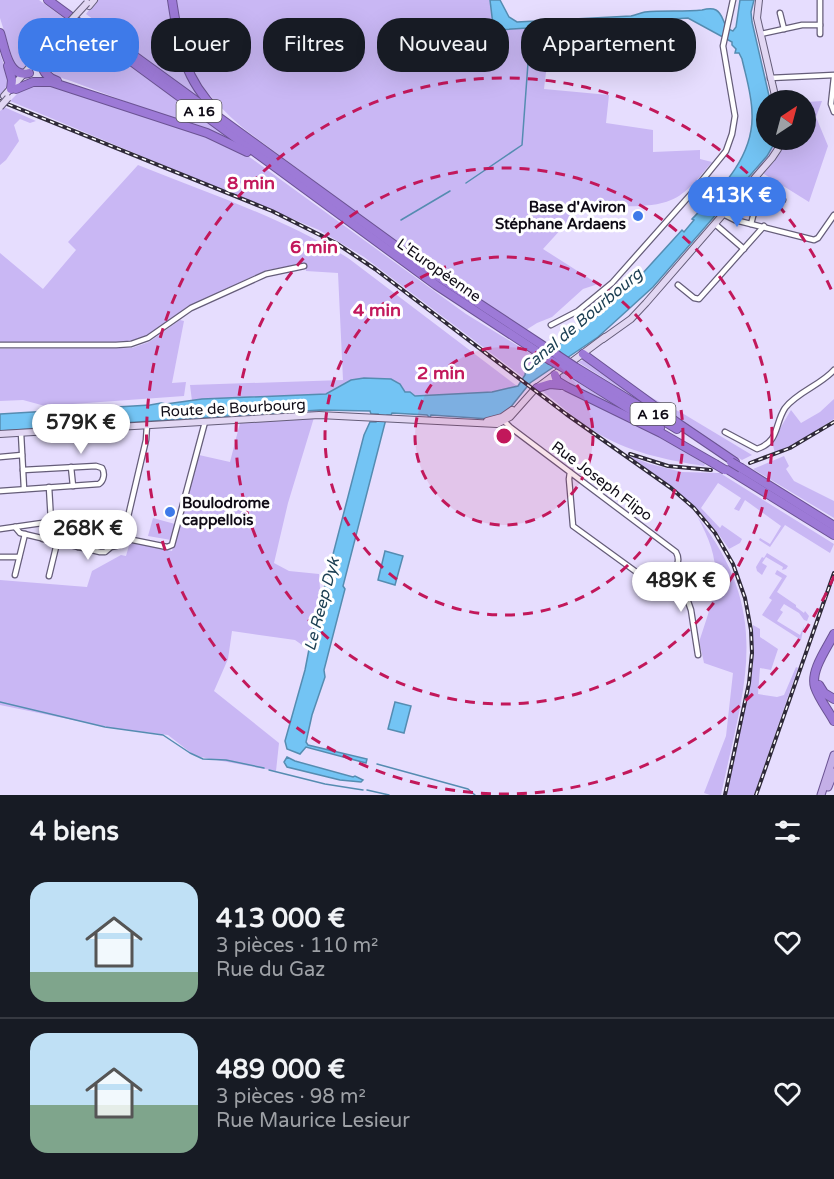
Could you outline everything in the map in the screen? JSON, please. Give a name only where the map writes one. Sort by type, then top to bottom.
[{"type":"highway","name":"L'Européenne","points":[[48,0],[442,289],[788,502]]},
{"type":"highway","name":"L'Européenne","points":[[57,0],[538,348]]},
{"type":"highway","points":[[172,0],[183,58],[190,76],[202,95],[224,117],[324,195]]},
{"type":"highway","points":[[0,33],[12,68],[16,72],[26,74]]},
{"type":"highway","points":[[0,43],[11,76],[8,94]]},
{"type":"highway","points":[[46,72],[53,80],[211,135],[242,149],[351,223]]},
{"type":"highway","points":[[8,94],[31,82],[46,81],[137,110]]},
{"type":"highway","points":[[584,353],[730,466]]},
{"type":"highway","points":[[556,373],[556,380],[567,387],[730,466],[764,487]]},
{"type":"highway","points":[[537,388],[552,384],[567,387]]},
{"type":"highway","points":[[788,502],[833,531]]},
{"type":"highway","points":[[788,502],[833,531]]},
{"type":"highway","points":[[834,634],[818,665],[814,680],[816,689],[831,699],[834,721]]},
{"type":"highway","points":[[834,641],[818,679],[823,691],[831,699],[834,712]]},
{"type":"main road","points":[[76,18],[88,3],[94,0]]},
{"type":"main road","points":[[759,0],[756,15],[773,90]]},
{"type":"main road","points":[[0,107],[26,74]]},
{"type":"main road","points":[[503,419],[537,388],[641,308],[777,150]]},
{"type":"main road","points":[[503,419],[535,386],[556,373]]},
{"type":"main road","name":"Route de Bourbourg","points":[[0,434],[316,415],[485,425],[503,419]]},
{"type":"main road","points":[[823,795],[834,754]]},
{"type":"main road","points":[[823,795],[834,772]]},
{"type":"street","points":[[551,326],[578,311],[609,285],[723,156],[732,137],[735,116],[724,51],[724,40],[733,0]]},
{"type":"street","points":[[820,0],[820,34]]},
{"type":"street","points":[[780,13],[784,29]]},
{"type":"street","points":[[760,34],[802,24],[820,25]]},
{"type":"street","points":[[770,78],[834,76],[831,104],[834,112]]},
{"type":"street","points":[[751,224],[755,209],[768,196],[783,200]]},
{"type":"street","points":[[723,214],[751,224],[815,240],[834,215]]},
{"type":"street","points":[[715,224],[744,249]]},
{"type":"street","points":[[678,285],[698,300],[764,226]]},
{"type":"street","points":[[0,345],[134,344],[154,335],[185,311],[205,301],[269,273],[304,266]]},
{"type":"street","points":[[725,432],[758,449],[768,445],[786,407],[834,370]]},
{"type":"street","name":"Rue Joseph Flipo","points":[[503,419],[676,552],[679,560],[676,567]]},
{"type":"street","points":[[123,538],[167,547],[172,545],[205,422]]},
{"type":"street","points":[[15,527],[18,532],[100,553],[120,545],[145,447],[147,425]]},
{"type":"street","points":[[21,433],[24,489]]},
{"type":"street","points":[[0,457],[22,455]]},
{"type":"street","points":[[0,491],[98,485],[102,482],[104,472],[100,466],[23,470]]},
{"type":"street","points":[[71,467],[73,486]]},
{"type":"street","points":[[570,472],[573,526],[657,587],[664,585],[676,567]]},
{"type":"street","points":[[43,539],[49,522],[49,487]]},
{"type":"street","points":[[0,529],[70,519],[125,531]]},
{"type":"street","points":[[78,547],[85,521]]},
{"type":"street","points":[[15,575],[25,534]]},
{"type":"street","points":[[49,576],[57,543]]},
{"type":"street","points":[[0,557],[19,557]]},
{"type":"street","points":[[676,567],[692,610],[698,655]]},
{"type":"shaded area","points":[[0,0],[39,0],[64,18],[18,18],[18,70],[0,18]]},
{"type":"shaded area","points":[[97,0],[170,0],[173,18],[151,18],[151,62],[139,53],[139,18],[91,18],[86,14]]},
{"type":"shaded area","points":[[176,0],[490,0],[492,18],[377,18],[377,72],[509,72],[509,29],[521,28],[521,72],[546,72],[544,89],[609,95],[606,123],[653,130],[653,152],[700,150],[700,159],[712,162],[683,193],[662,203],[640,206],[583,205],[543,249],[598,284],[583,289],[552,317],[526,330],[429,266],[243,128],[214,99],[194,72],[251,72],[251,18],[178,18]]},
{"type":"shaded area","points":[[0,53],[7,81],[0,97]]},
{"type":"shaded area","points":[[52,72],[138,72],[234,142],[61,78]]},
{"type":"shaded area","points":[[164,72],[185,72],[202,100]]},
{"type":"shaded area","points":[[46,84],[213,139],[248,156],[466,314],[541,360],[526,372],[524,378],[364,257],[319,230],[10,101],[24,87]]},
{"type":"shaded area","points":[[816,101],[822,101],[816,117]]},
{"type":"shaded area","points":[[4,107],[36,121],[30,123],[20,119],[14,125],[19,141],[0,165],[0,111]]},
{"type":"shaded area","points":[[816,117],[828,146],[809,202],[756,169],[771,150],[816,150]]},
{"type":"shaded area","points":[[138,165],[271,218],[348,258],[517,386],[492,392],[415,396],[410,392],[405,392],[400,384],[391,379],[364,378],[351,380],[326,394],[192,401],[190,385],[343,380],[338,273],[306,271],[305,264],[267,270],[249,278],[187,307],[154,332],[140,339],[114,343],[0,342],[0,253],[43,289],[76,250],[68,242]]},
{"type":"shaded area","points":[[180,320],[184,321],[172,383],[186,382],[184,396],[45,406],[23,400],[0,401],[0,349],[132,348],[149,342]]},
{"type":"shaded area","points":[[586,359],[639,397],[637,399],[578,362]]},
{"type":"shaded area","points":[[562,373],[647,425],[558,379]]},
{"type":"shaded area","points":[[633,386],[752,455],[742,460],[680,422]]},
{"type":"shaded area","points":[[551,388],[566,391],[670,442],[705,464],[704,466],[647,454],[607,438],[580,422],[542,391]]},
{"type":"shaded area","points":[[834,399],[834,419],[800,441],[775,453],[772,442],[791,410],[801,423],[820,412]]},
{"type":"shaded area","points":[[316,411],[288,503],[274,563],[289,571],[319,574],[321,603],[305,647],[295,640],[232,631],[228,659],[214,691],[279,743],[276,771],[195,756],[168,735],[112,728],[0,705],[0,580],[87,587],[92,571],[121,555],[126,556],[130,542],[172,551],[199,455],[230,462],[242,415]]},
{"type":"shaded area","points":[[625,454],[650,464],[682,472],[720,473],[834,544],[830,553],[785,525],[770,547],[759,540],[760,538],[770,544],[781,526],[745,500],[739,511],[734,509],[741,498],[718,483],[701,508],[720,528],[722,525],[742,539],[740,543],[729,549],[706,519],[682,496]]},
{"type":"shaded area","points":[[784,456],[789,466],[786,469],[794,481],[834,501],[834,518],[753,469]]},
{"type":"shaded area","points":[[697,516],[721,552],[736,586],[744,619],[746,651],[744,684],[721,795],[704,793],[726,736],[733,673],[704,663],[700,639],[714,591],[715,563],[712,549]]},
{"type":"shaded area","points":[[153,518],[175,524],[171,540],[148,536]]},
{"type":"shaded area","points":[[767,553],[788,566],[786,569],[782,570],[783,567],[766,557],[762,563],[767,566],[762,575],[757,571],[756,567]]},
{"type":"shaded area","points":[[777,570],[787,576],[777,592],[809,616],[807,621],[804,620],[799,613],[784,604],[780,610],[783,612],[777,621],[800,635],[804,626],[801,640],[762,615],[772,600],[769,598],[782,578],[775,574]]},
{"type":"shaded area","points":[[753,625],[760,629],[760,637],[778,649],[771,670],[760,668],[758,694],[777,697],[784,695],[796,667],[798,668],[754,795],[727,795],[753,667]]},
{"type":"water","points":[[490,0],[500,0],[509,17],[521,22],[521,28],[509,29],[509,18],[492,18]]},
{"type":"water","points":[[740,0],[754,0],[751,12],[752,22],[768,90],[756,90],[756,150],[770,150],[653,287],[598,337],[530,383],[506,413],[489,419],[431,415],[430,418],[427,415],[392,413],[387,415],[343,586],[345,589],[324,670],[325,677],[312,715],[306,742],[308,745],[367,759],[366,763],[306,747],[300,754],[287,749],[285,741],[364,435],[370,422],[376,422],[378,414],[371,414],[370,411],[320,410],[0,431],[0,414],[166,404],[202,399],[326,394],[351,380],[364,378],[391,379],[400,384],[405,392],[410,392],[415,396],[492,392],[518,386],[526,369],[604,311],[642,274],[682,230],[684,232],[694,220],[692,219],[733,172],[747,144],[751,130],[752,107],[742,59],[739,53],[735,53],[736,49],[732,42],[696,22],[696,18],[593,18],[631,16],[652,11],[713,9],[719,12],[727,27],[733,31],[736,27]]},
{"type":"water","points":[[385,551],[403,556],[395,585],[378,580]]},
{"type":"water","points":[[395,702],[411,706],[404,733],[388,729]]},
{"type":"water","points":[[287,757],[363,780],[361,782],[340,780],[287,767],[284,762]]},
{"type":"waterway","points":[[466,183],[522,145],[527,72]]},
{"type":"waterway","points":[[401,220],[450,191]]},
{"type":"waterway","name":"Le Reep Dyk","points":[[0,702],[105,727],[163,735],[203,759],[226,760],[264,768]]},
{"type":"waterway","name":"Le Reep Dyk","points":[[377,764],[468,789],[475,795]]},
{"type":"waterway","name":"Le Reep Dyk","points":[[269,770],[325,784],[363,790]]},
{"type":"waterway","name":"Le Reep Dyk","points":[[367,790],[389,795]]},
{"type":"railway","points":[[0,101],[272,211],[336,243],[375,269],[566,414],[671,488],[694,508],[715,533],[733,564],[745,598],[751,630],[752,653],[749,683],[725,795]]},
{"type":"railway","points":[[750,463],[790,448],[834,422]]},
{"type":"railway","points":[[630,454],[668,466],[711,470]]},
{"type":"railway","points":[[756,795],[834,573]]},
{"type":"place","name":"Base d'Aviron Stéphane Ardaens","points":[[638,216]]},
{"type":"place","name":"Boulodrome cappellois","points":[[170,512]]},
{"type":"water label","name":"Canal de Bourbourg","points":[[581,320]]}]
